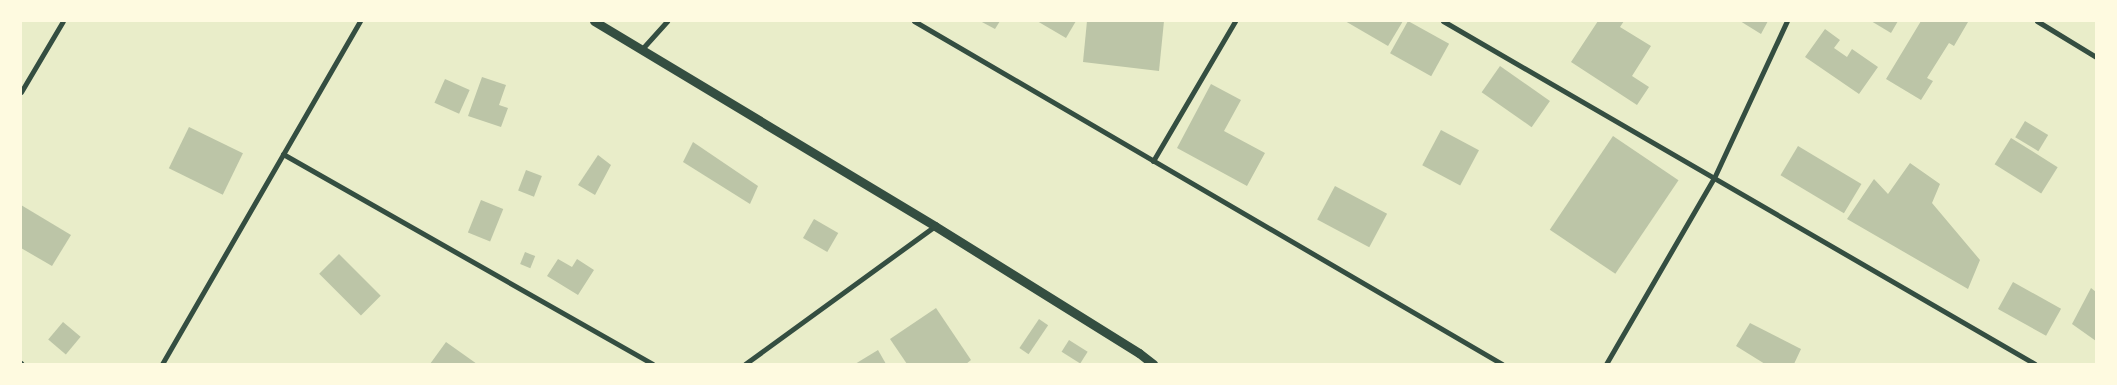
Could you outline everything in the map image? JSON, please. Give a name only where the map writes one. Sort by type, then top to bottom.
[{"type":"street","points":[[21,92],[62,23],[54,21]]},
{"type":"street","points":[[162,364],[360,21]]},
{"type":"street","points":[[594,21],[935,226],[1154,364]]},
{"type":"street","points":[[642,49],[667,21]]},
{"type":"street","points":[[914,21],[1502,364]]},
{"type":"street","points":[[1153,161],[1235,21]]},
{"type":"street","points":[[1443,21],[2035,364]]},
{"type":"street","points":[[1606,364],[1714,178],[1786,21]]},
{"type":"street","points":[[2036,21],[2096,57]]},
{"type":"street","points":[[283,154],[652,364]]},
{"type":"street","points":[[745,364],[935,226]]},
{"type":"building","points":[[980,21],[1000,21],[995,29]]},
{"type":"building","points":[[1037,21],[1076,21],[1066,38]]},
{"type":"building","points":[[1087,21],[1164,21],[1159,71],[1083,62]]},
{"type":"building","points":[[1345,21],[1403,21],[1388,46]]},
{"type":"building","points":[[1408,21],[1449,44],[1431,76],[1390,53]]},
{"type":"building","points":[[1598,21],[1624,21],[1620,27],[1651,46],[1632,76],[1649,87],[1637,105],[1571,62]]},
{"type":"building","points":[[1740,21],[1768,21],[1761,34]]},
{"type":"building","points":[[1871,21],[1898,21],[1891,33]]},
{"type":"building","points":[[1921,21],[1968,22],[1954,46],[1949,43],[1927,78],[1933,81],[1921,100],[1886,79]]},
{"type":"building","points":[[1825,29],[1840,40],[1834,48],[1847,57],[1852,49],[1878,67],[1859,94],[1805,57]]},
{"type":"building","points":[[1500,66],[1550,101],[1532,127],[1482,92]]},
{"type":"building","points":[[482,77],[506,85],[499,105],[508,108],[501,127],[468,116]]},
{"type":"building","points":[[445,79],[470,90],[459,114],[434,103]]},
{"type":"building","points":[[1211,84],[1241,100],[1224,131],[1265,153],[1247,186],[1177,148]]},
{"type":"building","points":[[2025,121],[2048,135],[2038,151],[2015,137]]},
{"type":"building","points":[[189,127],[243,153],[223,195],[169,168]]},
{"type":"building","points":[[1441,130],[1479,150],[1460,186],[1422,165]]},
{"type":"building","points":[[1613,136],[1678,180],[1615,274],[1550,230]]},
{"type":"building","points":[[2011,138],[2058,167],[2041,193],[1995,164]]},
{"type":"building","points":[[693,142],[758,186],[750,204],[683,162]]},
{"type":"building","points":[[1798,146],[1861,184],[1844,213],[1780,175]]},
{"type":"building","points":[[598,155],[611,165],[595,195],[578,185]]},
{"type":"building","points":[[1910,163],[1940,184],[1932,203],[1980,260],[1968,289],[1847,219],[1874,179],[1888,194]]},
{"type":"building","points":[[526,170],[542,176],[534,197],[518,191]]},
{"type":"building","points":[[1335,186],[1387,214],[1369,247],[1317,220]]},
{"type":"building","points":[[481,200],[503,209],[490,241],[468,232]]},
{"type":"building","points":[[21,205],[71,235],[52,266],[21,248]]},
{"type":"building","points":[[814,219],[838,233],[827,252],[803,238]]},
{"type":"building","points":[[525,252],[535,256],[530,268],[520,264]]},
{"type":"building","points":[[339,254],[381,296],[361,316],[319,274]]},
{"type":"building","points":[[558,259],[572,267],[577,259],[594,270],[578,295],[547,276]]},
{"type":"building","points":[[2013,282],[2061,309],[2046,336],[1998,309]]},
{"type":"building","points":[[2091,288],[2096,292],[2096,341],[2072,324]]},
{"type":"building","points":[[936,308],[971,360],[966,364],[907,364],[890,339]]},
{"type":"building","points":[[1039,319],[1048,325],[1029,354],[1019,348]]},
{"type":"building","points":[[63,322],[81,337],[66,354],[48,340]]},
{"type":"building","points":[[1750,323],[1801,349],[1794,364],[1765,364],[1736,346]]},
{"type":"building","points":[[1069,340],[1088,352],[1080,364],[1062,352]]},
{"type":"building","points":[[446,342],[477,364],[430,364]]},
{"type":"building","points":[[878,350],[886,364],[855,364]]}]
